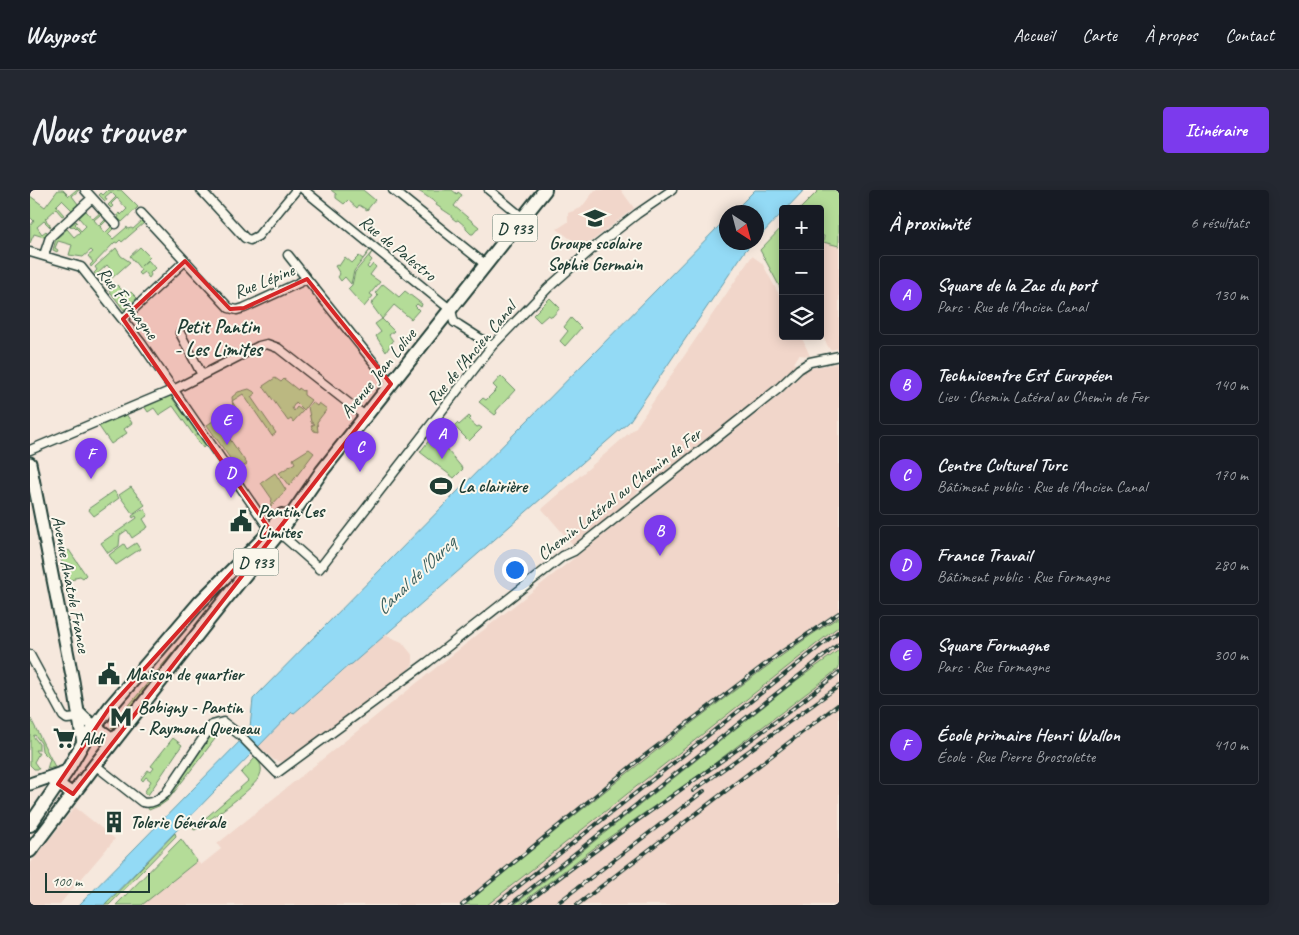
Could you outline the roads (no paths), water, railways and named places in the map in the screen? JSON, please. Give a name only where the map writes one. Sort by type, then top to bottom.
[{"type":"main road","name":"Avenue Jean Lolive","points":[[114,740],[282,529],[322,471],[365,416],[391,384],[453,316],[486,265],[545,190]]},
{"type":"main road","name":"D 933","points":[[30,825],[54,781],[67,771],[83,743],[147,662],[200,602],[270,530],[304,487],[322,471]]},
{"type":"main road","name":"D 933","points":[[30,851],[114,740]]},
{"type":"street","points":[[85,190],[116,224]]},
{"type":"street","points":[[201,190],[245,238],[250,240],[258,236],[296,190]]},
{"type":"street","name":"Rue de Palestro","points":[[304,190],[453,316],[492,346]]},
{"type":"street","points":[[393,190],[486,265]]},
{"type":"street","points":[[489,190],[523,218]]},
{"type":"street","name":"Rue de l'Ancien Canal","points":[[284,537],[318,567],[321,567],[492,346],[548,288],[591,250],[637,214],[672,190]]},
{"type":"street","points":[[30,252],[44,256],[50,237],[92,198]]},
{"type":"street","name":"Rue Lépine","points":[[141,213],[229,308],[233,310],[244,308],[307,279],[391,384]]},
{"type":"street","points":[[288,255],[307,279]]},
{"type":"street","name":"Rue Formagne","points":[[44,256],[81,267],[123,319],[270,530]]},
{"type":"street","points":[[123,319],[185,261]]},
{"type":"street","points":[[180,333],[202,375]]},
{"type":"street","points":[[30,450],[173,390],[259,346],[267,344],[274,345],[365,416]]},
{"type":"street","name":"Chemin Latéral au Chemin de Fer","points":[[95,765],[142,802],[150,803],[160,798],[166,792],[212,725],[223,722],[277,773],[428,662],[563,556],[574,551],[778,389],[799,369],[810,362],[839,356]]},
{"type":"street","name":"Avenue Anatole France","points":[[30,463],[83,743]]},
{"type":"street","points":[[30,655],[63,716],[68,718],[78,715],[114,740]]},
{"type":"street","points":[[30,784],[54,781],[73,794]]},
{"type":"water","points":[[755,190],[804,190],[790,205],[779,205],[779,216],[764,232],[764,205],[740,205]]},
{"type":"water","name":"Canal de l'Ourcq","points":[[719,226],[719,250],[746,250],[629,422],[352,664],[293,714],[292,712],[104,905],[79,905],[248,733],[253,699]]},
{"type":"railway","points":[[462,905],[640,759],[780,653],[839,613]]},
{"type":"railway","points":[[495,905],[839,631]]},
{"type":"railway","points":[[510,905],[839,644]]},
{"type":"railway","points":[[524,905],[602,846],[762,732],[839,672]]},
{"type":"railway","points":[[693,791],[839,686]]},
{"type":"railway","points":[[577,905],[839,704]]},
{"type":"railway","points":[[555,905],[704,791]]},
{"type":"place","name":"Groupe scolaire Sophie Germain","points":[[595,218]]},
{"type":"place","name":"Square Formagne","points":[[227,445]]},
{"type":"place","name":"Square de la Zac du port","points":[[442,459]]},
{"type":"place","name":"Centre Culturel Turc","points":[[360,472]]},
{"type":"place","name":"École primaire Henri Wallon","points":[[91,479]]},
{"type":"place","name":"La clairière","points":[[441,486]]},
{"type":"place","name":"France Travail","points":[[231,498]]},
{"type":"place","name":"Pantin Les Limites","points":[[241,521]]},
{"type":"place","name":"Technicentre Est Européen","points":[[660,556]]},
{"type":"place","name":"Maison de quartier","points":[[109,674]]},
{"type":"place","name":"Bobigny - Pantin - Raymond Queneau","points":[[121,717]]},
{"type":"place","name":"Aldi","points":[[64,738]]},
{"type":"place","name":"Tolerie Générale","points":[[114,822]]},
{"type":"district","name":"Petit Pantin - Les Limites","points":[[218,338]]}]
